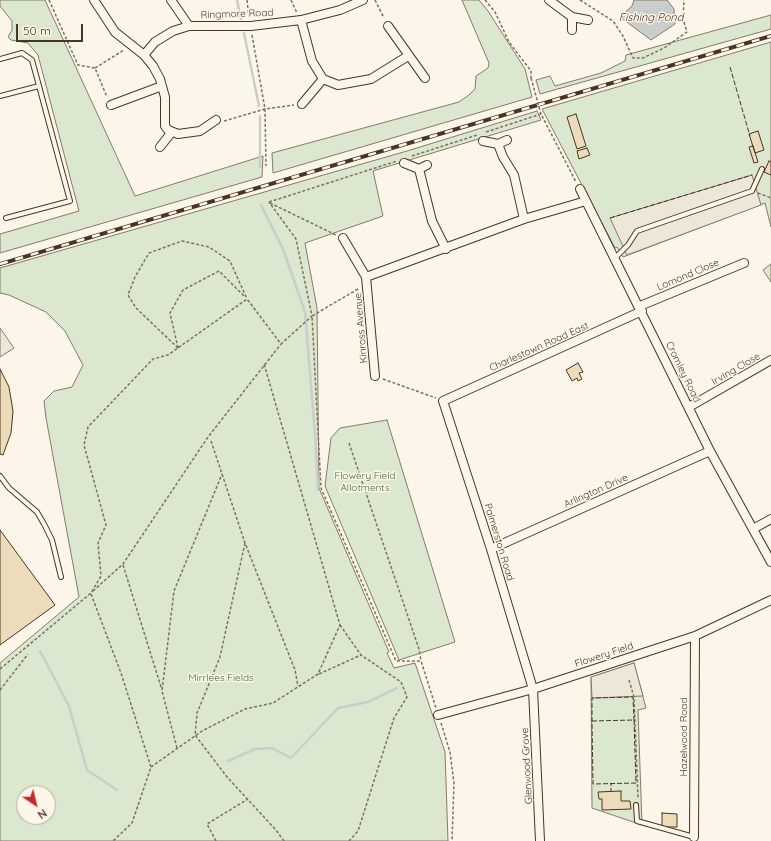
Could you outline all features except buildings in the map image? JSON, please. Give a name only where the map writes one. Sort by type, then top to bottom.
[{"type":"street","points":[[94,0],[115,32],[144,55],[153,66],[165,97],[165,126],[172,133],[178,134],[200,131],[216,120]]},
{"type":"street","name":"Ringmore Road","points":[[171,0],[189,26],[251,26],[301,20],[340,10],[363,0]]},
{"type":"street","points":[[549,0],[572,17],[588,20]]},
{"type":"street","points":[[572,17],[572,30]]},
{"type":"street","points":[[301,20],[312,61],[322,79],[338,84],[371,79],[408,56]]},
{"type":"street","points":[[144,55],[155,42],[173,31],[189,26]]},
{"type":"street","points":[[388,26],[425,78]]},
{"type":"street","points":[[302,104],[322,79]]},
{"type":"street","points":[[111,105],[162,86]]},
{"type":"street","points":[[160,147],[172,133]]},
{"type":"street","points":[[483,141],[498,144],[507,140]]},
{"type":"street","points":[[498,144],[503,157],[514,175],[524,219]]},
{"type":"street","points":[[404,163],[419,169],[427,165]]},
{"type":"street","points":[[419,169],[432,222],[446,249]]},
{"type":"street","name":"Cromley Road","points":[[580,189],[690,407],[710,451],[771,562]]},
{"type":"street","points":[[367,281],[524,219],[586,201]]},
{"type":"street","name":"Kinross Avenue","points":[[343,238],[367,281],[375,376]]},
{"type":"street","name":"Lomond Close","points":[[641,309],[744,263]]},
{"type":"street","name":"Charlestown Road East","points":[[443,401],[641,309]]},
{"type":"street","name":"Irving Close","points":[[690,407],[771,360]]},
{"type":"street","name":"Palmerston Road","points":[[443,401],[491,549],[533,689]]},
{"type":"street","name":"Arlington Drive","points":[[491,549],[710,451]]},
{"type":"street","points":[[753,529],[771,519]]},
{"type":"street","name":"Flowery Field","points":[[438,715],[533,689],[695,636],[771,600]]},
{"type":"street","name":"Hazelwood Road","points":[[694,837],[695,636]]},
{"type":"street","name":"Glenwood Grove","points":[[533,689],[540,841]]},
{"type":"lane","points":[[0,59],[22,53],[32,60],[70,201],[6,218]]},
{"type":"lane","points":[[0,96],[39,86]]},
{"type":"lane","points":[[615,258],[628,245],[637,231],[752,191],[762,169]]},
{"type":"lane","points":[[0,476],[9,488],[37,512],[52,540],[61,577]]},
{"type":"lane","points":[[636,805],[637,821],[694,837]]},
{"type":"path","points":[[49,0],[78,65],[95,68],[132,46]]},
{"type":"path","points":[[247,0],[265,109],[266,166]]},
{"type":"path","points":[[291,0],[301,20]]},
{"type":"path","points":[[375,0],[388,26]]},
{"type":"path","points":[[484,0],[495,12],[509,42],[531,71],[531,78],[542,114],[580,189]]},
{"type":"path","points":[[580,0],[613,21],[623,36],[633,58],[643,58],[664,48],[687,32],[683,19],[684,0]]},
{"type":"path","points":[[95,68],[111,105]]},
{"type":"path","points":[[216,120],[227,122],[265,109],[302,104]]},
{"type":"path","points":[[752,191],[771,198]]},
{"type":"path","points":[[343,238],[304,217],[269,202],[296,239],[311,317],[321,488],[396,661],[421,661]]},
{"type":"path","points":[[178,348],[136,308],[128,295],[134,277],[149,253],[182,241],[209,247],[230,261],[247,299]]},
{"type":"path","points":[[178,348],[170,313],[183,290],[219,271],[247,299],[281,344]]},
{"type":"path","points":[[0,669],[91,593],[123,564],[208,437],[281,344],[311,317],[367,281]]},
{"type":"path","points":[[91,593],[101,576],[98,543],[106,525],[84,445],[88,427],[153,359],[168,355],[247,299]]},
{"type":"path","points":[[264,364],[340,625],[361,656],[401,682],[407,697],[394,718],[358,831],[349,841]]},
{"type":"path","name":"Kinross Avenue","points":[[375,376],[443,401]]},
{"type":"path","points":[[211,442],[245,543],[294,670],[298,687]]},
{"type":"path","points":[[349,443],[419,650],[451,760],[454,783],[452,841]]},
{"type":"path","points":[[162,691],[174,590],[222,474]]},
{"type":"path","points":[[245,543],[220,657],[197,713],[195,736],[227,777],[284,841]]},
{"type":"path","points":[[123,564],[162,691],[177,748]]},
{"type":"path","points":[[91,593],[121,673],[150,767],[132,823],[113,841]]},
{"type":"path","points":[[318,674],[340,625]]},
{"type":"path","points":[[0,690],[28,654]]},
{"type":"path","points":[[150,767],[195,736],[245,709],[272,703],[318,674],[361,656]]},
{"type":"path","points":[[629,680],[634,697],[638,801],[636,801],[636,805]]},
{"type":"path","points":[[611,784],[611,791]]},
{"type":"path","points":[[216,841],[207,824],[248,799]]},
{"type":"green space","points":[[0,0],[45,0],[135,196],[263,156],[262,177],[0,253],[0,234],[79,211],[38,55],[28,43],[11,40],[8,37],[12,30],[12,21],[0,6]]},
{"type":"green space","points":[[462,0],[479,0],[488,11],[525,69],[532,97],[273,173],[272,153],[459,102],[469,95],[475,89],[476,76],[488,68],[489,63]]},
{"type":"green space","points":[[771,15],[771,29],[540,94],[536,80],[550,76],[555,86],[601,73],[625,61],[626,55]]},
{"type":"green space","points":[[771,42],[771,227],[765,203],[623,257],[617,247],[615,248],[542,109]]},
{"type":"green space","name":"Mirrlees Fields","points":[[537,111],[541,120],[373,171],[383,216],[305,243],[317,308],[319,488],[389,652],[387,653],[394,668],[415,663],[445,752],[448,841],[0,841],[0,663],[79,597],[44,401],[54,391],[72,387],[83,365],[65,331],[46,312],[9,295],[0,293],[0,268],[407,151]]},
{"type":"green space","points":[[771,264],[771,282],[763,270]]},
{"type":"green space","name":"Flowery Field Allotments","points":[[387,420],[455,642],[399,660],[325,486],[331,438],[340,428]]},
{"type":"green space","points":[[634,663],[646,708],[638,710],[642,825],[592,808],[591,677]]},
{"type":"shaded area","points":[[752,175],[761,205],[627,255],[610,218]]},
{"type":"shaded area","points":[[0,328],[14,348],[0,357]]},
{"type":"shaded area","points":[[634,663],[643,696],[592,698],[591,677]]},
{"type":"water","name":"Fishing Pond","points":[[634,0],[667,0],[674,9],[675,24],[651,40],[620,17],[632,6]]},
{"type":"waterway","points":[[237,0],[241,19]]},
{"type":"waterway","points":[[244,33],[259,106]]},
{"type":"waterway","points":[[260,116],[260,167]]},
{"type":"waterway","points":[[261,205],[283,249],[305,312],[318,490]]},
{"type":"waterway","points":[[40,651],[69,706],[87,770],[117,790]]},
{"type":"waterway","points":[[228,761],[255,749],[272,748],[291,758],[338,708],[368,702],[397,688]]},
{"type":"railway","points":[[0,264],[771,36]]},
{"type":"fence","points":[[730,67],[750,136]]},
{"type":"fence","points":[[610,218],[752,175]]},
{"type":"fence","points":[[592,721],[634,720],[636,783],[593,784],[592,721],[592,698],[633,697],[634,720]]}]
